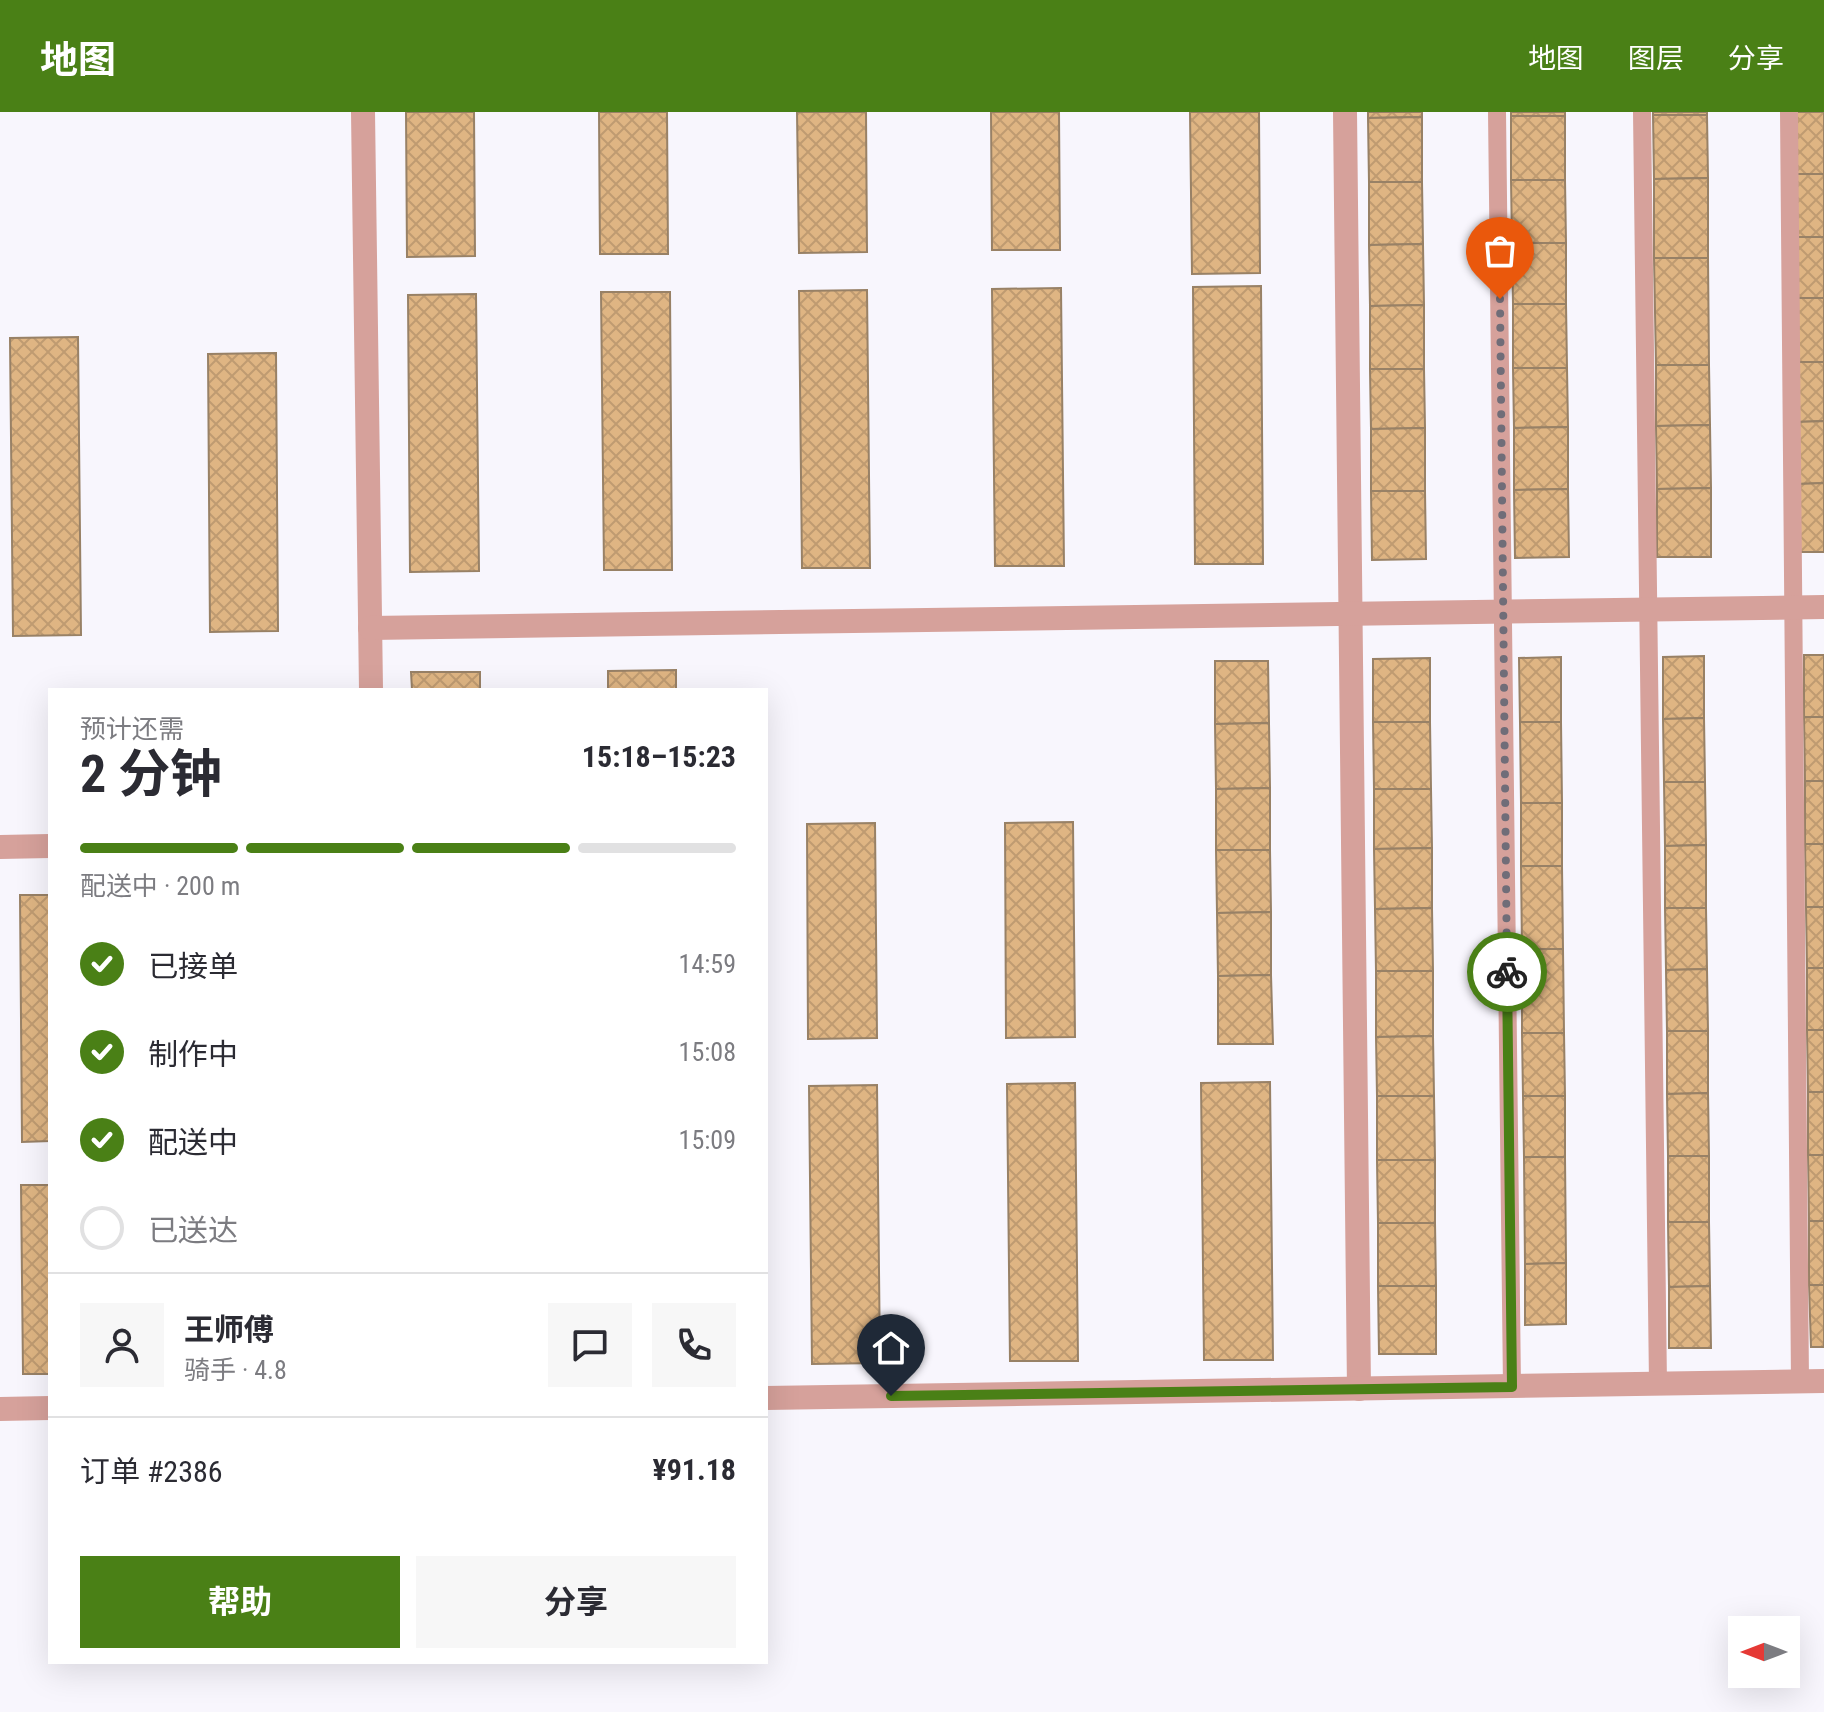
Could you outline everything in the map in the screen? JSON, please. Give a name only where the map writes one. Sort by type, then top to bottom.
[{"type":"street","points":[[363,112],[371,688]]},
{"type":"street","points":[[1345,112],[1359,1389]]},
{"type":"street","points":[[370,628],[1824,607]]},
{"type":"street","points":[[0,847],[48,846]]},
{"type":"street","points":[[768,1398],[1812,1382]]},
{"type":"street","points":[[0,1409],[48,1408]]},
{"type":"lane","points":[[1497,112],[1512,1387]]},
{"type":"lane","points":[[1642,112],[1658,1384]]},
{"type":"lane","points":[[1789,112],[1793,608],[1812,1382]]},
{"type":"building","points":[[406,112],[474,112],[475,256],[407,257]]},
{"type":"building","points":[[599,112],[667,112],[668,254],[600,254]]},
{"type":"building","points":[[797,112],[866,112],[867,252],[799,253]]},
{"type":"building","points":[[991,112],[1059,112],[1060,250],[992,250]]},
{"type":"building","points":[[1190,112],[1259,112],[1260,273],[1192,274]]},
{"type":"building","points":[[1368,112],[1422,112],[1422,117],[1368,118]]},
{"type":"building","points":[[1511,112],[1565,112],[1565,116],[1511,116]]},
{"type":"building","points":[[1653,112],[1707,112],[1707,115],[1653,115]]},
{"type":"building","points":[[1794,112],[1824,112],[1824,174],[1795,174]]},
{"type":"building","points":[[1653,115],[1707,115],[1708,178],[1654,179]]},
{"type":"building","points":[[1511,116],[1565,116],[1565,180],[1511,180]]},
{"type":"building","points":[[1422,117],[1422,182],[1369,182],[1368,118]]},
{"type":"building","points":[[1795,174],[1824,174],[1824,237],[1796,237]]},
{"type":"building","points":[[1708,178],[1708,258],[1654,258],[1654,179]]},
{"type":"building","points":[[1511,180],[1565,180],[1566,243],[1512,243]]},
{"type":"building","points":[[1369,182],[1422,182],[1423,244],[1369,245]]},
{"type":"building","points":[[1796,237],[1824,237],[1824,298],[1796,298]]},
{"type":"building","points":[[1512,243],[1566,243],[1566,304],[1513,304]]},
{"type":"building","points":[[1423,244],[1424,305],[1370,306],[1369,245]]},
{"type":"building","points":[[1654,258],[1708,258],[1709,365],[1656,365]]},
{"type":"building","points":[[1261,286],[1263,564],[1195,564],[1193,287]]},
{"type":"building","points":[[1061,288],[1064,566],[995,566],[992,289]]},
{"type":"building","points":[[867,290],[870,568],[802,568],[799,291]]},
{"type":"building","points":[[601,292],[670,292],[672,570],[604,570]]},
{"type":"building","points":[[476,294],[479,571],[410,572],[408,295]]},
{"type":"building","points":[[1796,298],[1824,298],[1824,362],[1797,362]]},
{"type":"building","points":[[1513,304],[1566,304],[1567,368],[1513,368]]},
{"type":"building","points":[[1424,305],[1424,369],[1370,369],[1370,306]]},
{"type":"building","points":[[78,337],[81,635],[13,636],[10,338]]},
{"type":"building","points":[[276,353],[278,631],[210,632],[208,354]]},
{"type":"building","points":[[1797,362],[1824,362],[1824,421],[1797,422]]},
{"type":"building","points":[[1656,365],[1709,365],[1710,425],[1656,426]]},
{"type":"building","points":[[1513,368],[1567,368],[1568,427],[1514,428]]},
{"type":"building","points":[[1370,369],[1424,369],[1425,428],[1371,429]]},
{"type":"building","points":[[1824,421],[1824,483],[1798,484],[1797,422]]},
{"type":"building","points":[[1710,425],[1711,488],[1657,489],[1656,426]]},
{"type":"building","points":[[1568,427],[1568,489],[1514,490],[1514,428]]},
{"type":"building","points":[[1425,428],[1425,491],[1371,491],[1371,429]]},
{"type":"building","points":[[1824,483],[1824,552],[1799,552],[1798,484]]},
{"type":"building","points":[[1711,488],[1711,557],[1657,557],[1657,489]]},
{"type":"building","points":[[1568,489],[1569,557],[1515,558],[1514,490]]},
{"type":"building","points":[[1371,491],[1425,491],[1426,559],[1372,560]]},
{"type":"building","points":[[1804,655],[1824,655],[1824,717],[1804,717]]},
{"type":"building","points":[[1704,656],[1704,718],[1663,719],[1663,657]]},
{"type":"building","points":[[1561,657],[1561,722],[1520,722],[1519,658]]},
{"type":"building","points":[[1430,658],[1430,722],[1373,722],[1373,659]]},
{"type":"building","points":[[1215,661],[1268,661],[1269,723],[1215,724]]},
{"type":"building","points":[[676,670],[676,688],[608,688],[608,671]]},
{"type":"building","points":[[411,672],[480,672],[480,688],[412,688]]},
{"type":"building","points":[[1804,717],[1824,717],[1824,781],[1805,781]]},
{"type":"building","points":[[1704,718],[1705,782],[1664,782],[1663,719]]},
{"type":"building","points":[[1373,722],[1430,722],[1431,789],[1374,789]]},
{"type":"building","points":[[1520,722],[1561,722],[1562,803],[1521,803]]},
{"type":"building","points":[[1269,723],[1270,788],[1216,789],[1215,724]]},
{"type":"building","points":[[1805,781],[1824,781],[1824,844],[1805,844]]},
{"type":"building","points":[[1664,782],[1705,782],[1706,845],[1665,846]]},
{"type":"building","points":[[1270,788],[1270,850],[1216,850],[1216,789]]},
{"type":"building","points":[[1374,789],[1431,789],[1432,848],[1374,849]]},
{"type":"building","points":[[1521,803],[1562,803],[1562,866],[1521,866]]},
{"type":"building","points":[[1073,822],[1075,1037],[1006,1038],[1005,823]]},
{"type":"building","points":[[875,823],[877,1038],[808,1039],[807,824]]},
{"type":"building","points":[[1805,844],[1824,844],[1824,907],[1806,907]]},
{"type":"building","points":[[1706,845],[1706,908],[1665,908],[1665,846]]},
{"type":"building","points":[[1432,848],[1432,908],[1375,909],[1374,849]]},
{"type":"building","points":[[1216,850],[1270,850],[1271,912],[1217,913]]},
{"type":"building","points":[[1521,866],[1562,866],[1563,949],[1522,949]]},
{"type":"building","points":[[20,895],[48,895],[48,1141],[22,1142]]},
{"type":"building","points":[[1806,907],[1824,907],[1824,968],[1807,968]]},
{"type":"building","points":[[1432,908],[1433,971],[1376,971],[1375,909]]},
{"type":"building","points":[[1665,908],[1706,908],[1707,969],[1666,970]]},
{"type":"building","points":[[1271,912],[1271,975],[1218,976],[1217,913]]},
{"type":"building","points":[[1522,949],[1563,949],[1564,1033],[1522,1033]]},
{"type":"building","points":[[1807,968],[1824,968],[1824,1030],[1807,1030]]},
{"type":"building","points":[[1707,969],[1708,1031],[1667,1031],[1666,970]]},
{"type":"building","points":[[1376,971],[1433,971],[1433,1036],[1376,1037]]},
{"type":"building","points":[[1271,975],[1273,1044],[1218,1044],[1218,976]]},
{"type":"building","points":[[1807,1030],[1824,1030],[1824,1092],[1808,1092]]},
{"type":"building","points":[[1667,1031],[1708,1031],[1708,1093],[1667,1094]]},
{"type":"building","points":[[1522,1033],[1564,1033],[1565,1096],[1523,1096]]},
{"type":"building","points":[[1433,1036],[1434,1096],[1377,1096],[1376,1037]]},
{"type":"building","points":[[1270,1082],[1273,1360],[1204,1360],[1201,1083]]},
{"type":"building","points":[[1075,1083],[1078,1361],[1010,1361],[1007,1084]]},
{"type":"building","points":[[877,1085],[880,1363],[812,1364],[809,1086]]},
{"type":"building","points":[[1808,1092],[1824,1092],[1824,1155],[1808,1155]]},
{"type":"building","points":[[1708,1093],[1709,1156],[1668,1156],[1667,1094]]},
{"type":"building","points":[[1377,1096],[1434,1096],[1435,1160],[1377,1160]]},
{"type":"building","points":[[1523,1096],[1565,1096],[1565,1157],[1524,1157]]},
{"type":"building","points":[[1808,1155],[1824,1155],[1824,1221],[1809,1221]]},
{"type":"building","points":[[1668,1156],[1709,1156],[1709,1222],[1668,1222]]},
{"type":"building","points":[[1524,1157],[1565,1157],[1566,1263],[1525,1264]]},
{"type":"building","points":[[1377,1160],[1435,1160],[1435,1223],[1378,1223]]},
{"type":"building","points":[[21,1185],[48,1185],[48,1374],[23,1374]]},
{"type":"building","points":[[1809,1221],[1824,1221],[1824,1285],[1809,1285]]},
{"type":"building","points":[[1668,1222],[1709,1222],[1710,1286],[1669,1287]]},
{"type":"building","points":[[1378,1223],[1435,1223],[1436,1286],[1378,1286]]},
{"type":"building","points":[[1566,1263],[1566,1324],[1525,1325],[1525,1264]]},
{"type":"building","points":[[1809,1285],[1824,1285],[1824,1347],[1811,1347]]},
{"type":"building","points":[[1378,1286],[1436,1286],[1436,1354],[1379,1354]]},
{"type":"building","points":[[1710,1286],[1711,1348],[1669,1348],[1669,1287]]},
{"type":"way so far","points":[[1500,299],[1507,972]]},
{"type":"route","points":[[891,1396],[1512,1387],[1507,972]]}]
